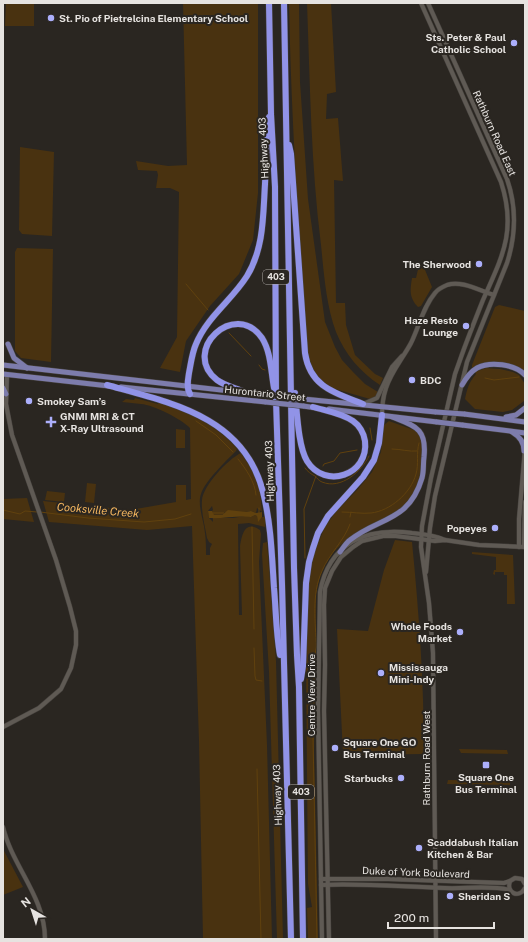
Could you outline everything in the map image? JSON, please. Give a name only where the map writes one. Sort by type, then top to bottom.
[{"type":"highway","name":"Highway 403","points":[[269,3],[271,114],[275,186],[276,400],[291,939]]},
{"type":"highway","name":"403","points":[[284,3],[303,939]]},
{"type":"highway","points":[[190,394],[188,386],[192,354],[198,339],[208,324],[244,280],[253,264],[260,245],[263,224],[267,124],[271,114]]},
{"type":"highway","points":[[286,136],[291,154],[305,353],[308,367],[317,380],[326,388],[363,404]]},
{"type":"highway","points":[[245,392],[218,381],[208,369],[206,362],[206,348],[210,338],[220,328],[238,324],[250,328],[262,339],[268,354],[276,400]]},
{"type":"highway","points":[[291,383],[295,392],[302,448],[307,461],[318,472],[326,475],[340,476],[350,472],[359,465],[364,456],[365,443],[362,431],[350,419],[312,407]]},
{"type":"highway","points":[[107,385],[166,401],[215,423],[230,436],[250,461],[262,488],[267,512],[279,652],[284,673]]},
{"type":"highway","points":[[299,686],[303,666],[306,583],[310,557],[316,538],[328,516],[363,477],[374,460],[379,442],[382,415]]},
{"type":"main road","points":[[8,344],[13,356],[27,368]]},
{"type":"main road","name":"Hurontario Street","points":[[3,365],[265,395],[492,417],[525,422]]},
{"type":"main road","points":[[462,384],[472,372],[483,366],[501,365],[511,367],[519,370],[525,375]]},
{"type":"main road","name":"Hurontario Street","points":[[5,375],[312,407],[525,433]]},
{"type":"main road","points":[[3,388],[6,394]]},
{"type":"main road","points":[[492,417],[512,416],[525,408]]},
{"type":"main road","points":[[340,552],[349,541],[400,512],[410,502],[420,482],[425,450],[423,435],[415,426],[392,417]]},
{"type":"main road","points":[[508,430],[521,439],[524,445],[524,451]]},
{"type":"street","name":"Rathburn Road East","points":[[422,3],[504,191],[508,211],[508,228],[504,250],[460,360],[442,431]]},
{"type":"street","name":"Rathburn Road East","points":[[428,3],[510,189],[514,211],[515,232],[511,251],[467,362],[450,435]]},
{"type":"street","points":[[382,415],[382,394],[392,367],[398,358],[404,354],[410,344],[431,298],[438,290],[446,285],[455,283],[494,295]]},
{"type":"street","points":[[3,727],[39,708],[61,689],[71,668],[76,649],[76,631],[72,612],[12,435],[7,413],[5,375]]},
{"type":"street","points":[[363,404],[375,400],[382,394]]},
{"type":"street","name":"Rathburn Road West","points":[[436,939],[433,653],[426,576],[422,560],[422,534],[431,478],[442,431]]},
{"type":"street","name":"Rathburn Road West","points":[[426,576],[429,540],[438,485],[450,435]]},
{"type":"street","points":[[519,546],[519,513],[525,445]]},
{"type":"street","points":[[446,540],[471,544],[525,547],[525,502]]},
{"type":"street","name":"Centre View Drive","points":[[322,939],[318,710],[320,592],[326,571],[340,552],[355,541],[377,532],[396,531],[422,534],[436,536],[446,540]]},
{"type":"street","name":"Centre View Drive","points":[[329,939],[324,711],[324,605],[328,580],[334,566],[341,557],[362,541],[383,536],[446,540]]},
{"type":"street","points":[[3,827],[11,851],[37,901],[45,932],[45,939]]},
{"type":"street","name":"Duke of York Boulevard","points":[[321,879],[388,879],[504,883],[510,882],[512,879],[517,878],[522,879],[525,883]]},
{"type":"street","points":[[510,882],[510,890]]},
{"type":"street","name":"Duke of York Boulevard","points":[[321,885],[365,884],[499,888],[510,890],[516,894],[525,890]]},
{"type":"shaded area","points":[[6,3],[34,3],[34,26],[5,26]]},
{"type":"shaded area","points":[[183,3],[258,3],[258,193],[253,240],[239,274],[210,306],[186,341],[180,372],[160,368],[177,337],[179,192],[170,188],[156,188],[158,175],[157,171],[138,170],[136,161],[168,166],[187,165]]},
{"type":"shaded area","points":[[289,3],[299,3],[300,82],[308,199],[325,322],[342,360],[365,384],[378,392],[376,396],[370,399],[335,389],[334,390],[323,382],[315,372],[310,361],[307,348],[293,132]]},
{"type":"shaded area","points":[[307,3],[331,3],[336,92],[327,94],[326,119],[338,118],[343,181],[334,180],[336,303],[345,303],[346,325],[355,355],[375,374],[383,378],[380,385],[354,362],[344,348],[336,332],[328,300],[323,267],[315,185],[311,124]]},
{"type":"shaded area","points":[[20,147],[54,152],[52,236],[22,234],[19,230]]},
{"type":"shaded area","points":[[17,248],[53,249],[51,362],[21,358],[15,351],[15,252]]},
{"type":"shaded area","points":[[419,265],[423,265],[432,287],[421,306],[418,307],[413,300],[411,290],[412,278],[416,278]]},
{"type":"shaded area","points":[[499,305],[525,311],[525,372],[498,364],[485,364],[472,368],[495,307]]},
{"type":"shaded area","points":[[486,368],[500,369],[519,375],[525,384],[524,401],[512,410],[503,412],[475,409],[465,399],[470,383],[476,374],[475,372]]},
{"type":"shaded area","points":[[135,398],[158,404],[159,402],[201,420],[220,432],[237,449],[211,477],[201,494],[200,503],[205,533],[206,555],[210,555],[210,548],[212,544],[207,538],[202,505],[203,494],[211,481],[223,467],[241,453],[253,472],[260,492],[262,512],[257,508],[256,513],[251,511],[225,512],[222,515],[213,515],[212,506],[208,511],[209,518],[213,522],[213,518],[251,517],[255,515],[257,516],[258,521],[262,517],[265,517],[265,527],[249,523],[238,524],[239,615],[242,615],[240,546],[245,530],[255,527],[260,530],[261,534],[259,562],[267,745],[272,939],[203,939],[199,741],[192,526],[147,530],[49,522],[43,501],[130,510],[176,502],[176,485],[186,485],[186,500],[191,499],[190,428],[174,417],[153,407],[122,402],[126,399],[134,400]]},
{"type":"shaded area","points":[[389,421],[414,430],[416,429],[422,439],[421,470],[417,485],[406,505],[400,510],[355,535],[336,549],[324,568],[319,580],[316,594],[314,751],[318,939],[308,939],[307,908],[312,907],[308,884],[306,661],[309,579],[316,548],[325,527],[335,513],[372,472],[381,452],[384,425]]},
{"type":"shaded area","points":[[176,429],[185,430],[185,448],[176,448]]},
{"type":"shaded area","points":[[87,483],[96,484],[94,503],[85,502]]},
{"type":"shaded area","points":[[47,491],[65,493],[64,502],[45,500]]},
{"type":"shaded area","points":[[27,498],[34,522],[3,519],[3,499]]},
{"type":"shaded area","points":[[228,510],[246,512],[251,511],[256,513],[262,512],[262,517],[258,522],[257,516],[255,515],[251,517],[241,516],[209,518],[208,511],[212,511],[214,515],[222,515]]},
{"type":"shaded area","name":"Mississauga Mini-Indy","points":[[395,540],[412,542],[421,648],[424,754],[343,755],[337,629],[368,631],[384,570]]},
{"type":"shaded area","points":[[267,542],[276,661],[283,939],[277,939],[269,672],[262,554],[263,543]]},
{"type":"shaded area","points":[[472,552],[513,555],[515,604],[507,604],[507,575],[504,575],[504,572],[495,572],[495,575],[493,574],[494,570],[496,570],[496,557],[472,554]]},
{"type":"shaded area","points":[[459,749],[507,750],[508,754],[461,753]]},
{"type":"shaded area","points":[[448,780],[510,781],[510,785],[447,784]]},
{"type":"shaded area","points":[[3,849],[23,887],[3,895]]},
{"type":"waterway","points":[[186,284],[208,310]]},
{"type":"waterway","points":[[229,333],[251,356]]},
{"type":"waterway","points":[[259,365],[265,370]]},
{"type":"waterway","name":"Cooksville Creek","points":[[485,378],[494,380],[519,377]]},
{"type":"waterway","points":[[196,421],[216,435],[233,452]]},
{"type":"waterway","points":[[370,428],[372,440]]},
{"type":"waterway","name":"Cooksville Creek","points":[[342,512],[378,512],[399,500],[410,488],[416,474],[419,443]]},
{"type":"waterway","points":[[392,449],[417,451]]},
{"type":"waterway","points":[[323,466],[324,464],[334,461],[340,453],[357,450]]},
{"type":"waterway","points":[[305,468],[321,482],[329,484],[336,483],[350,478],[361,468],[369,456]]},
{"type":"waterway","points":[[238,459],[247,471],[256,495]]},
{"type":"waterway","name":"Cooksville Creek","points":[[305,558],[304,509],[316,476]]},
{"type":"waterway","name":"Cooksville Creek","points":[[259,508],[259,514]]},
{"type":"waterway","name":"Cooksville Creek","points":[[3,510],[20,514],[25,511],[37,512]]},
{"type":"waterway","name":"Cooksville Creek","points":[[40,512],[88,518],[144,522],[175,519],[191,514]]},
{"type":"waterway","name":"Cooksville Creek","points":[[350,517],[351,512]]},
{"type":"waterway","name":"Cooksville Creek","points":[[213,513],[224,513]]},
{"type":"waterway","points":[[314,681],[316,647],[316,589],[328,559],[344,536],[350,524]]},
{"type":"waterway","points":[[252,527],[254,629]]},
{"type":"waterway","points":[[254,648],[255,676],[256,680],[262,681]]},
{"type":"waterway","points":[[314,680],[313,737],[317,939]]},
{"type":"waterway","points":[[257,769],[261,939]]},
{"type":"place","name":"St. Pio of Pietrelcina Elementary School","points":[[51,18]]},
{"type":"place","name":"Sts. Peter & Paul Catholic School","points":[[514,43]]},
{"type":"place","name":"The Sherwood","points":[[479,264]]},
{"type":"place","name":"Haze Resto Lounge","points":[[466,326]]},
{"type":"place","name":"BDC","points":[[412,380]]},
{"type":"place","name":"Smokey Sam’s","points":[[29,401]]},
{"type":"place","name":"GNMI MRI & CT X-Ray Ultrasound","points":[[51,422]]},
{"type":"place","name":"Popeyes","points":[[495,528]]},
{"type":"place","name":"Whole Foods Market","points":[[460,632]]},
{"type":"place","name":"Mississauga Mini-Indy","points":[[381,673]]},
{"type":"place","name":"Square One GO Bus Terminal","points":[[335,748]]},
{"type":"place","name":"Square One Bus Terminal","points":[[486,765]]},
{"type":"place","name":"Starbucks","points":[[401,778]]},
{"type":"place","name":"Scaddabush Italian Kitchen & Bar","points":[[419,848]]},
{"type":"place","name":"Sheridan S","points":[[450,896]]}]
